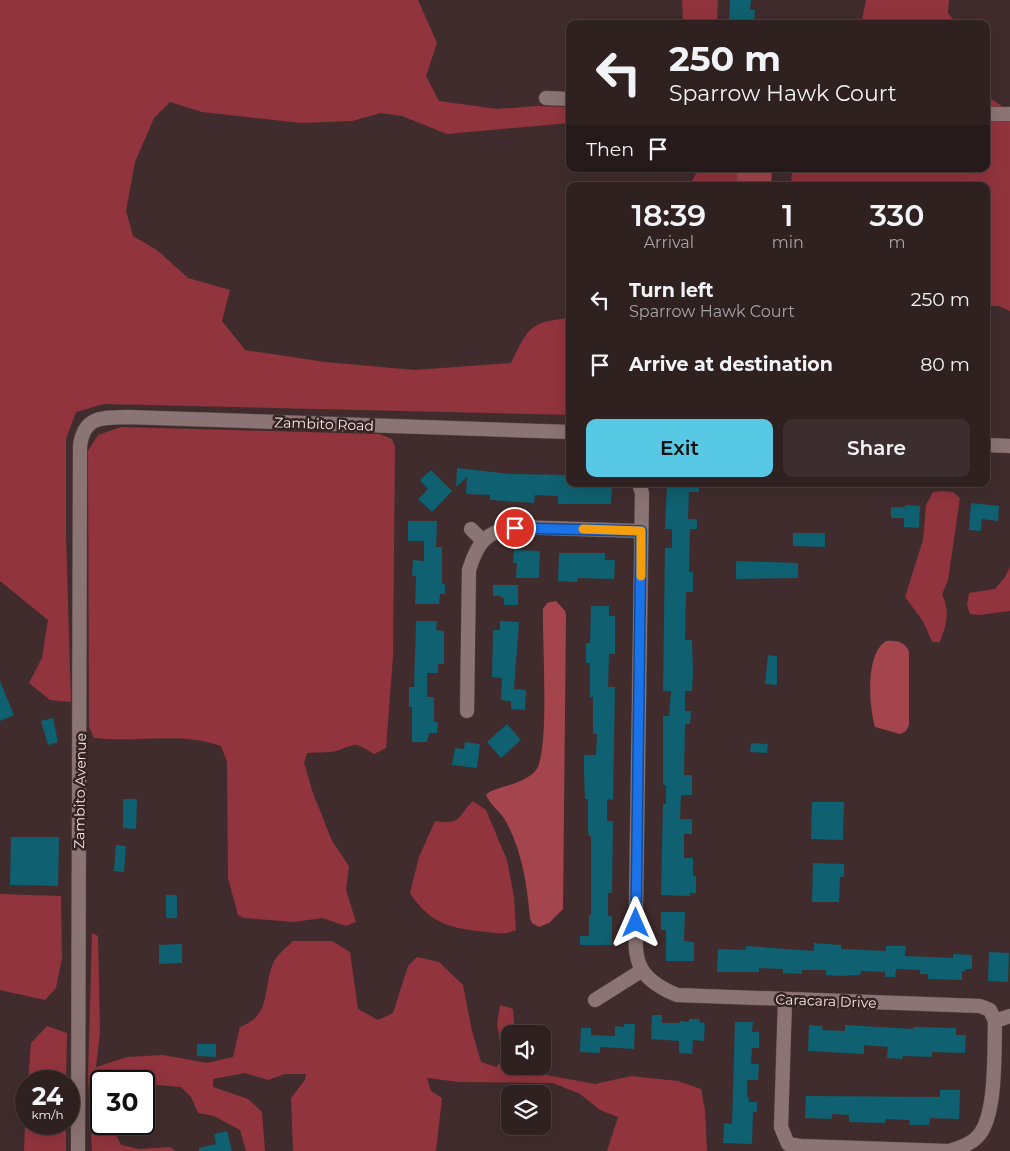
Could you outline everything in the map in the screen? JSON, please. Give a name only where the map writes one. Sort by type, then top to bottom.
[{"type":"street","points":[[546,98],[566,99]]},
{"type":"street","points":[[990,114],[1010,114]]},
{"type":"street","name":"Zambito Road","points":[[84,430],[97,418],[127,417],[566,432]]},
{"type":"street","name":"Zambito Avenue","points":[[78,1151],[80,446],[84,430]]},
{"type":"street","points":[[990,445],[1010,446]]},
{"type":"street","points":[[595,1000],[641,972],[636,954],[636,916],[642,487]]},
{"type":"street","points":[[467,711],[469,570],[475,550],[488,535],[503,529],[515,528],[641,531]]},
{"type":"street","points":[[471,529],[483,541]]},
{"type":"street","name":"Caracara Drive","points":[[641,972],[657,987],[677,995],[980,1006],[990,1010],[995,1021]]},
{"type":"street","points":[[785,1000],[781,1127],[787,1147],[948,1151],[963,1147],[978,1136],[986,1124],[990,1108],[995,1021],[1010,1016]]},
{"type":"shaded area","points":[[0,0],[418,0],[437,43],[426,76],[439,101],[497,109],[538,106],[566,107],[566,123],[447,134],[402,116],[381,113],[352,121],[301,123],[202,112],[170,102],[154,118],[135,162],[126,211],[133,236],[157,250],[188,278],[230,290],[222,321],[245,350],[325,362],[415,370],[511,363],[531,329],[546,322],[566,319],[566,415],[104,404],[76,412],[66,439],[66,535],[71,702],[50,700],[29,683],[42,658],[48,620],[0,581]]},
{"type":"shaded area","points":[[682,0],[718,0],[717,20],[683,20]]},
{"type":"shaded area","points":[[866,0],[949,0],[948,13],[954,20],[862,20]]},
{"type":"shaded area","points":[[990,99],[995,101],[1010,113],[1010,311],[999,306],[990,306],[990,182],[791,182],[792,172],[990,172]]},
{"type":"shaded area","points":[[697,172],[736,172],[737,182],[692,182]]},
{"type":"shaded area","points":[[736,172],[772,172],[771,182],[737,182]]},
{"type":"shaded area","points":[[121,427],[379,434],[392,439],[395,447],[393,656],[386,748],[374,754],[358,745],[352,745],[333,752],[307,753],[304,763],[313,793],[332,841],[349,866],[346,890],[356,922],[346,926],[322,918],[294,922],[244,918],[238,915],[228,878],[227,762],[221,746],[190,739],[94,738],[89,727],[88,451],[98,435]]},
{"type":"shaded area","points":[[933,492],[953,492],[960,498],[948,580],[942,594],[947,612],[946,623],[940,642],[932,642],[923,621],[905,597],[923,540],[926,505]]},
{"type":"shaded area","points":[[1010,567],[1010,611],[979,615],[970,614],[967,605],[969,593],[995,589],[1005,577]]},
{"type":"shaded area","points":[[556,601],[565,611],[566,615],[563,909],[549,923],[539,927],[532,923],[530,918],[525,880],[516,843],[505,820],[486,795],[517,783],[530,775],[536,770],[540,759],[544,719],[543,609],[547,603]]},
{"type":"shaded area","points":[[886,641],[900,642],[906,646],[909,652],[909,725],[906,731],[900,734],[875,727],[871,707],[870,681],[872,669],[879,648]]},
{"type":"shaded area","points":[[473,801],[486,810],[507,860],[514,897],[516,930],[512,932],[501,933],[462,929],[443,923],[426,912],[410,893],[419,857],[435,821],[455,821]]},
{"type":"shaded area","points":[[0,894],[61,896],[62,958],[56,988],[45,1000],[0,990]]},
{"type":"shaded area","points":[[92,933],[98,936],[100,1032],[96,1067],[127,1057],[163,1055],[207,1063],[233,1057],[240,1027],[250,1022],[258,1015],[262,1008],[270,971],[278,956],[293,941],[332,941],[350,952],[358,1009],[378,1020],[393,1013],[408,966],[417,957],[439,962],[463,985],[472,1031],[481,1062],[496,1067],[501,1062],[501,1075],[546,1075],[595,1084],[631,1076],[678,1081],[701,1089],[705,1110],[707,1151],[607,1151],[618,1117],[600,1110],[580,1094],[553,1083],[459,1082],[427,1078],[431,1091],[442,1098],[436,1151],[293,1151],[291,1098],[305,1080],[306,1074],[285,1074],[268,1080],[245,1073],[213,1079],[213,1087],[248,1099],[262,1112],[265,1151],[246,1151],[240,1130],[214,1116],[198,1113],[191,1097],[181,1087],[155,1085],[155,1070],[90,1070],[90,1114],[88,1078]]},
{"type":"shaded area","points":[[500,1005],[513,1009],[514,1025],[501,1025],[501,1048],[497,1024]]},
{"type":"shaded area","points":[[47,1026],[67,1033],[66,1070],[29,1070],[31,1043]]},
{"type":"shaded area","points":[[25,1135],[66,1135],[66,1151],[24,1151]]},
{"type":"shaded area","points":[[91,1135],[116,1135],[121,1145],[139,1149],[170,1147],[175,1151],[92,1151]]},
{"type":"building","points":[[730,0],[751,0],[750,10],[755,10],[754,20],[729,20]]},
{"type":"building","points":[[457,468],[511,474],[566,475],[566,487],[612,487],[611,504],[558,504],[558,496],[535,495],[534,503],[490,500],[490,495],[466,494],[467,477],[456,487]]},
{"type":"building","points":[[431,470],[452,491],[432,512],[418,499],[428,489],[420,480]]},
{"type":"building","points":[[667,487],[699,487],[699,492],[689,492],[688,519],[697,519],[697,529],[690,529],[689,572],[693,572],[693,592],[686,592],[685,640],[692,640],[693,672],[692,691],[685,691],[685,711],[691,711],[690,724],[685,724],[684,775],[692,775],[692,795],[681,795],[680,819],[692,819],[692,834],[684,834],[684,858],[693,858],[693,876],[696,876],[696,893],[690,893],[690,896],[661,895],[663,804],[666,804],[666,785],[663,785],[663,716],[669,716],[671,691],[663,691],[665,548],[672,548],[672,529],[665,529]]},
{"type":"building","points":[[971,503],[999,506],[998,521],[982,519],[981,531],[969,530]]},
{"type":"building","points":[[905,505],[920,506],[919,528],[904,527],[904,518],[891,518],[891,507],[905,507]]},
{"type":"building","points":[[408,521],[437,521],[436,547],[442,547],[442,584],[445,584],[445,594],[440,594],[439,604],[415,604],[416,576],[412,576],[413,560],[424,561],[424,541],[408,541]]},
{"type":"building","points":[[793,533],[825,533],[825,547],[793,546]]},
{"type":"building","points":[[514,550],[540,551],[539,578],[516,578],[517,563],[513,563]]},
{"type":"building","points":[[559,553],[605,553],[605,560],[615,560],[614,579],[578,578],[577,582],[558,581]]},
{"type":"building","points":[[736,561],[798,563],[798,578],[736,579]]},
{"type":"building","points":[[493,585],[518,585],[518,605],[504,605],[504,598],[493,596]]},
{"type":"building","points":[[591,606],[609,606],[609,616],[615,616],[615,654],[609,654],[608,687],[615,687],[613,800],[607,799],[607,821],[613,821],[612,893],[608,893],[608,916],[612,916],[612,945],[580,945],[580,936],[589,936],[589,915],[591,915],[591,836],[589,836],[588,831],[588,799],[585,799],[584,755],[596,755],[597,734],[593,734],[593,697],[590,697],[590,663],[586,663],[586,643],[590,643]]},
{"type":"building","points":[[416,621],[437,621],[436,630],[444,631],[444,664],[438,664],[438,673],[427,673],[427,697],[434,697],[434,722],[438,722],[437,733],[429,733],[427,742],[412,742],[412,707],[409,707],[409,687],[414,687]]},
{"type":"building","points":[[500,621],[519,622],[514,689],[526,690],[525,710],[511,709],[511,701],[501,700],[502,678],[492,677],[493,630],[500,630]]},
{"type":"building","points":[[768,655],[777,656],[777,685],[765,684]]},
{"type":"building","points":[[0,681],[14,715],[0,721]]},
{"type":"building","points":[[53,718],[58,742],[48,745],[41,721]]},
{"type":"building","points":[[507,724],[521,740],[501,758],[487,742]]},
{"type":"building","points":[[465,742],[480,744],[477,768],[452,765],[455,748],[464,749]]},
{"type":"building","points":[[751,743],[768,744],[767,753],[750,752]]},
{"type":"building","points":[[123,799],[137,799],[136,829],[123,828]]},
{"type":"building","points":[[812,802],[844,802],[843,840],[811,839]]},
{"type":"building","points":[[11,837],[59,837],[58,886],[10,885]]},
{"type":"building","points":[[116,845],[126,846],[124,872],[114,871]]},
{"type":"building","points":[[813,863],[844,864],[844,877],[840,877],[839,902],[812,902]]},
{"type":"building","points":[[166,895],[177,895],[177,918],[166,918]]},
{"type":"building","points":[[661,912],[685,912],[684,941],[694,942],[694,961],[666,961],[666,930],[661,930]]},
{"type":"building","points":[[814,943],[841,945],[841,949],[886,951],[886,946],[906,946],[905,956],[953,958],[953,954],[972,955],[972,969],[965,969],[965,972],[962,971],[962,980],[928,979],[928,974],[920,974],[920,970],[896,969],[895,977],[885,977],[885,972],[861,971],[860,975],[840,976],[826,975],[826,970],[802,970],[802,974],[783,973],[783,969],[759,968],[759,972],[717,972],[718,949],[746,950],[746,946],[814,951]]},
{"type":"building","points":[[182,944],[182,963],[159,964],[159,945]]},
{"type":"building","points":[[989,952],[1009,953],[1008,982],[988,981]]},
{"type":"building","points":[[652,1015],[662,1015],[662,1023],[680,1023],[680,1021],[689,1022],[689,1019],[700,1019],[699,1022],[705,1023],[704,1041],[693,1040],[692,1054],[679,1053],[679,1041],[651,1039]]},
{"type":"building","points":[[735,1022],[753,1022],[752,1032],[759,1032],[759,1048],[752,1048],[751,1064],[759,1064],[758,1080],[747,1080],[747,1097],[749,1102],[757,1102],[757,1112],[753,1112],[752,1144],[723,1143],[724,1123],[732,1124]]},
{"type":"building","points":[[624,1024],[635,1024],[634,1049],[600,1047],[600,1053],[580,1052],[581,1028],[591,1028],[591,1035],[615,1036],[615,1026],[624,1027]]},
{"type":"building","points":[[809,1025],[822,1026],[822,1030],[845,1031],[845,1025],[913,1029],[913,1027],[956,1028],[956,1035],[966,1035],[965,1053],[932,1052],[932,1057],[903,1056],[902,1059],[887,1058],[888,1047],[864,1045],[864,1054],[808,1051]]},
{"type":"building","points":[[197,1044],[216,1044],[216,1057],[197,1056]]},
{"type":"building","points":[[940,1090],[960,1090],[959,1119],[930,1118],[929,1125],[909,1125],[910,1120],[886,1119],[885,1123],[849,1122],[849,1115],[832,1114],[832,1119],[805,1118],[806,1096],[940,1097]]},
{"type":"building","points":[[227,1131],[232,1151],[199,1151],[199,1148],[216,1144],[214,1134]]},
{"type":"slow traffic","points":[[583,529],[641,531],[641,576]]},
{"type":"route","points":[[515,528],[641,531],[636,798],[636,923]]}]
